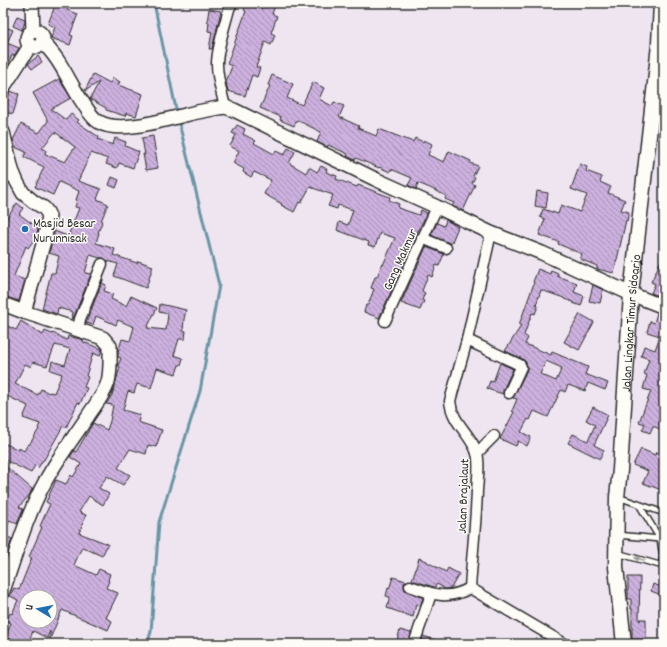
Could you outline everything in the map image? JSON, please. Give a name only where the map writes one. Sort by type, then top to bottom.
[{"type":"main road","name":"Jalan Lingkar Timur Sidoarjo","points":[[624,644],[617,581],[617,497],[631,294],[658,115],[658,52],[661,3]]},
{"type":"street","points":[[32,3],[33,31]]},
{"type":"street","points":[[221,107],[217,62],[229,9],[232,3]]},
{"type":"street","points":[[33,31],[41,33],[43,39],[40,46],[37,48],[30,46],[26,38],[28,34],[33,31]]},
{"type":"street","points":[[42,42],[59,62],[83,104],[99,122],[118,126],[138,126],[221,107],[234,110],[368,176],[487,231],[542,253],[631,294],[664,307]]},
{"type":"street","points":[[3,88],[30,46]]},
{"type":"street","points":[[3,132],[12,170],[17,182],[24,193],[44,208],[48,216],[44,240],[24,312]]},
{"type":"street","points":[[3,181],[12,170]]},
{"type":"street","name":"Gang Makmur","points":[[385,321],[437,207]]},
{"type":"street","name":"Jalan Brajalaut","points":[[470,588],[477,502],[477,453],[460,427],[450,406],[450,401],[467,340],[487,231]]},
{"type":"street","points":[[422,238],[446,248]]},
{"type":"street","points":[[78,330],[80,319],[102,264]]},
{"type":"street","points":[[3,304],[103,338],[110,346],[110,367],[107,383],[100,401],[46,480],[25,528],[3,590]]},
{"type":"street","points":[[467,340],[520,365],[509,393]]},
{"type":"street","points":[[477,453],[494,436]]},
{"type":"street","points":[[410,586],[431,594],[444,596],[457,594],[470,588],[566,644]]},
{"type":"street","points":[[416,638],[431,594]]},
{"type":"lane","points":[[617,497],[664,513]]},
{"type":"lane","points":[[616,552],[663,566],[660,539],[638,503]]},
{"type":"lane","points":[[616,535],[660,539]]},
{"type":"building","points":[[56,3],[69,3],[67,10],[78,14],[70,35],[73,36],[70,45],[51,38],[55,27],[48,24]]},
{"type":"building","points":[[246,3],[263,8],[265,3],[276,3],[272,14],[277,16],[271,33],[275,35],[271,45],[265,42],[256,67],[260,68],[257,77],[252,75],[245,96],[228,91],[226,82],[232,66],[227,64],[246,11],[244,10]]},
{"type":"building","points":[[209,9],[221,11],[212,49],[209,49],[212,32],[208,31],[209,22],[207,22]]},
{"type":"building","points":[[17,16],[25,19],[22,30],[13,26]]},
{"type":"building","points":[[3,26],[13,30],[7,43],[19,48],[14,56],[12,55],[3,73]]},
{"type":"building","points":[[38,56],[42,62],[32,69],[28,64]]},
{"type":"building","points":[[93,74],[110,83],[113,78],[120,82],[118,85],[143,94],[136,116],[126,113],[125,116],[106,110],[106,108],[90,99],[99,82],[85,91]]},
{"type":"building","points":[[272,75],[293,84],[287,98],[302,105],[313,82],[324,88],[319,99],[332,106],[334,102],[344,106],[339,117],[359,126],[358,128],[376,136],[379,129],[413,142],[415,138],[423,142],[424,140],[432,144],[428,155],[444,162],[449,151],[471,161],[470,163],[478,166],[473,176],[475,177],[472,183],[475,185],[463,211],[452,206],[454,203],[445,199],[446,196],[430,188],[418,183],[416,189],[408,185],[412,178],[391,169],[390,172],[356,158],[355,160],[347,156],[348,154],[317,142],[321,132],[297,120],[294,126],[280,120],[281,117],[260,108],[270,86],[268,85]]},
{"type":"building","points":[[59,79],[71,98],[51,109],[66,120],[71,114],[79,120],[77,122],[99,137],[98,139],[113,145],[115,138],[126,142],[125,146],[139,152],[133,168],[119,163],[117,168],[106,164],[108,159],[91,153],[78,181],[101,189],[97,199],[108,204],[101,221],[96,243],[115,249],[113,255],[137,263],[138,261],[153,266],[146,288],[114,276],[118,264],[107,261],[104,258],[90,255],[85,273],[91,274],[73,319],[73,312],[58,308],[57,314],[42,309],[51,273],[55,273],[59,256],[49,253],[54,231],[68,236],[79,208],[75,207],[79,191],[59,182],[53,195],[35,187],[44,167],[24,157],[26,152],[15,147],[13,140],[21,124],[39,133],[48,121],[33,93]],"holes":[[[55,132],[75,147],[65,162],[45,154],[46,150],[42,148]]]},
{"type":"building","points":[[10,91],[19,94],[13,114],[5,112]]},
{"type":"building","points":[[237,125],[245,129],[243,134],[256,141],[254,143],[274,154],[276,151],[284,155],[288,148],[295,152],[289,163],[306,173],[309,167],[317,172],[321,166],[327,169],[326,172],[337,176],[336,179],[357,187],[358,185],[390,197],[389,200],[399,204],[398,208],[419,215],[421,210],[427,213],[379,318],[364,312],[374,289],[371,288],[375,277],[377,277],[395,238],[380,233],[375,247],[368,245],[369,242],[337,230],[339,222],[348,225],[353,210],[338,205],[337,209],[328,206],[333,195],[310,187],[294,212],[264,194],[271,180],[254,172],[251,177],[243,172],[244,169],[233,163],[239,151],[230,146],[236,135],[232,133]]},
{"type":"building","points":[[153,136],[158,168],[146,170],[142,138]]},
{"type":"building","points":[[580,164],[587,167],[586,171],[602,177],[600,182],[611,187],[608,193],[625,200],[621,210],[629,212],[614,273],[597,269],[597,266],[580,259],[582,254],[558,244],[559,242],[539,235],[545,219],[540,217],[543,209],[558,214],[561,205],[580,212],[587,195],[571,189]]},
{"type":"building","points":[[112,177],[119,180],[116,188],[109,185]]},
{"type":"building","points":[[537,191],[548,193],[546,208],[535,206]]},
{"type":"building","points":[[17,203],[23,208],[19,214],[38,228],[37,236],[28,248],[26,246],[14,276],[25,280],[19,301],[3,296],[3,224]]},
{"type":"building","points":[[446,220],[458,227],[451,244],[431,235],[437,223],[444,226]]},
{"type":"building","points":[[426,247],[444,254],[439,266],[436,265],[432,277],[428,275],[422,291],[425,293],[422,300],[424,301],[420,310],[401,303]]},
{"type":"building","points":[[664,254],[664,298],[651,293],[655,284],[651,282]]},
{"type":"building","points":[[538,269],[550,274],[551,270],[558,273],[557,276],[577,283],[574,292],[584,296],[581,306],[541,290],[536,305],[538,306],[535,314],[532,313],[524,335],[528,338],[525,344],[551,355],[552,352],[588,367],[585,374],[608,383],[605,390],[588,383],[585,391],[568,385],[565,392],[561,390],[548,417],[534,411],[530,420],[528,419],[521,432],[531,437],[527,446],[518,441],[516,446],[500,439],[514,412],[512,411],[517,399],[513,398],[527,370],[527,367],[526,362],[523,359],[505,351],[521,326],[519,325],[534,283],[533,282]],"holes":[[[546,361],[562,368],[556,381],[540,374]]]},
{"type":"building","points":[[103,280],[102,283],[106,285],[104,291],[113,294],[111,299],[126,306],[131,296],[157,308],[147,328],[166,330],[168,314],[159,312],[160,304],[186,310],[183,331],[186,331],[185,339],[179,339],[174,355],[183,358],[176,374],[157,368],[151,388],[137,384],[134,393],[128,391],[123,410],[140,415],[138,422],[162,430],[156,447],[148,445],[146,454],[130,449],[118,468],[130,475],[123,485],[107,476],[99,488],[109,494],[103,505],[89,496],[79,512],[86,515],[79,533],[108,544],[102,556],[82,547],[74,565],[96,575],[99,569],[110,574],[106,588],[118,593],[106,618],[112,621],[108,630],[62,610],[58,620],[58,589],[19,589],[32,558],[29,557],[42,527],[40,526],[50,504],[46,502],[56,480],[66,484],[71,475],[73,477],[81,464],[70,457],[74,451],[76,452],[93,423],[107,430],[110,421],[113,405],[106,404],[112,395],[120,367],[118,366],[121,358],[118,357],[118,352],[122,339],[130,341],[134,327],[118,320],[116,325],[96,316],[93,325],[86,323]]},
{"type":"building","points":[[593,285],[603,290],[600,303],[589,301]]},
{"type":"building","points":[[657,313],[664,315],[664,431],[653,426],[650,433],[642,430],[645,424],[639,422],[651,391],[643,389],[647,375],[644,374],[649,359],[641,356],[644,346],[655,350],[660,336],[647,332],[650,321],[654,323]]},
{"type":"building","points":[[580,314],[594,322],[579,350],[564,342]]},
{"type":"building","points":[[21,321],[43,335],[45,331],[67,340],[68,336],[84,340],[83,342],[102,349],[100,356],[93,353],[86,376],[88,377],[84,387],[87,388],[80,404],[78,402],[66,428],[63,426],[44,460],[38,468],[35,465],[31,473],[3,459],[3,444],[19,450],[19,448],[24,451],[39,429],[40,424],[23,418],[28,406],[3,394],[3,324],[16,330]],"holes":[[[55,345],[70,349],[65,365],[52,361],[50,370],[62,374],[54,393],[49,393],[41,389],[38,395],[15,384],[25,364],[31,367],[33,362],[47,366]]]},
{"type":"building","points":[[500,363],[513,369],[503,390],[503,394],[487,389],[490,381],[493,382]]},
{"type":"building","points":[[593,407],[608,415],[594,445],[604,450],[600,459],[568,443],[573,434],[588,441],[595,425],[586,420]]},
{"type":"building","points":[[641,449],[655,455],[656,452],[664,456],[664,491],[643,483],[648,471],[633,465]]},
{"type":"building","points":[[3,464],[32,489],[30,494],[19,507],[23,509],[17,524],[10,520],[3,535]]},
{"type":"building","points":[[3,535],[12,539],[9,548],[3,545]]},
{"type":"building","points":[[419,558],[446,572],[448,568],[459,574],[451,588],[445,589],[437,584],[434,587],[412,580]]},
{"type":"building","points":[[393,577],[406,581],[404,583],[405,590],[423,598],[420,606],[416,604],[413,617],[387,608],[390,597],[386,596]]},
{"type":"building","points":[[628,577],[640,577],[639,619],[640,621],[640,619],[646,619],[646,639],[632,639],[632,609],[631,599],[628,599]]},
{"type":"building","points":[[653,584],[664,588],[664,596],[651,591]]},
{"type":"building","points":[[14,588],[18,590],[18,600],[10,596]]},
{"type":"building","points":[[18,600],[18,629],[54,629],[50,639],[50,631],[47,638],[33,631],[28,644],[12,644],[12,641],[6,636],[11,623],[6,621],[10,613],[12,614]]},
{"type":"building","points":[[400,630],[411,633],[411,644],[396,644]]},
{"type":"building","points":[[423,636],[442,642],[442,644],[419,643]]},
{"type":"waterway","points":[[154,3],[177,114]]},
{"type":"waterway","points":[[147,644],[151,632],[159,522],[200,391],[219,285],[178,119]]},
{"type":"place","name":"Masjid Besar Nurunnisak","points":[[25,229]]}]
